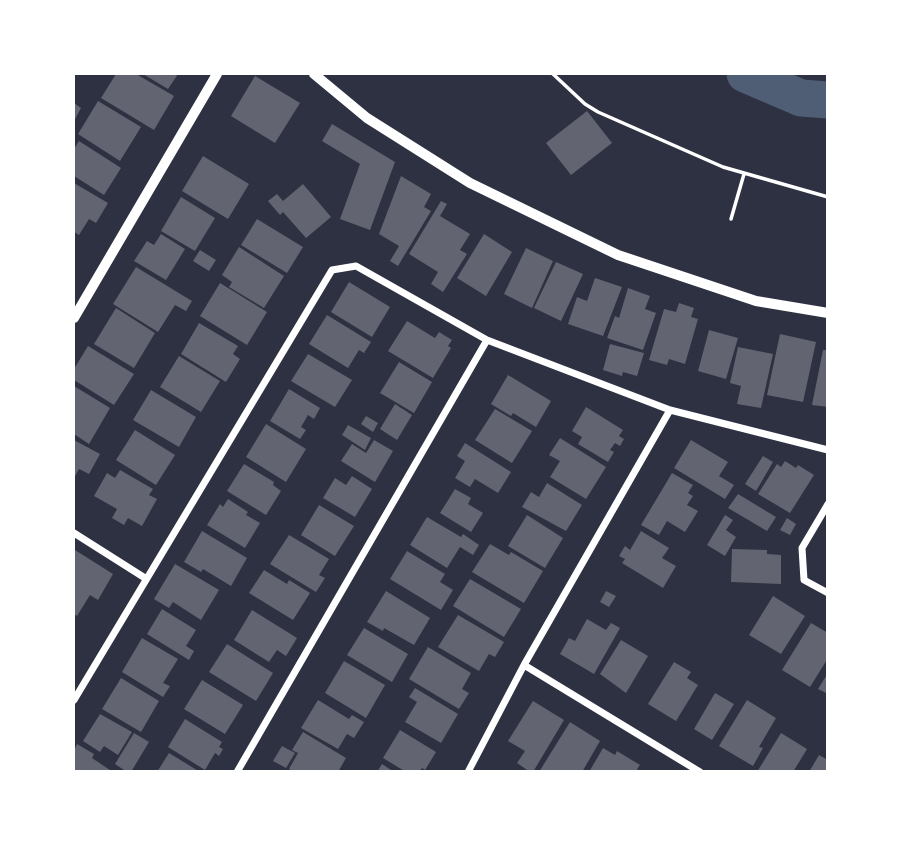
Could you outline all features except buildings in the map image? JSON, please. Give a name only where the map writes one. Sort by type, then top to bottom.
[{"type":"street","points":[[74,318],[217,74]]},
{"type":"street","points":[[314,74],[367,118],[470,183],[618,255],[756,301],[828,313]]},
{"type":"street","points":[[74,700],[332,270],[356,266],[487,340],[670,410],[828,450]]},
{"type":"street","points":[[237,772],[487,340]]},
{"type":"street","points":[[468,772],[524,665],[670,410]]},
{"type":"street","points":[[828,504],[802,548],[804,580],[828,593]]},
{"type":"street","points":[[74,533],[145,578]]},
{"type":"street","points":[[524,665],[700,772]]},
{"type":"path","points":[[553,74],[585,104],[598,112],[744,174],[828,197]]},
{"type":"path","points":[[731,219],[744,174]]},
{"type":"waterway","points":[[745,74],[801,98],[828,100]]}]
